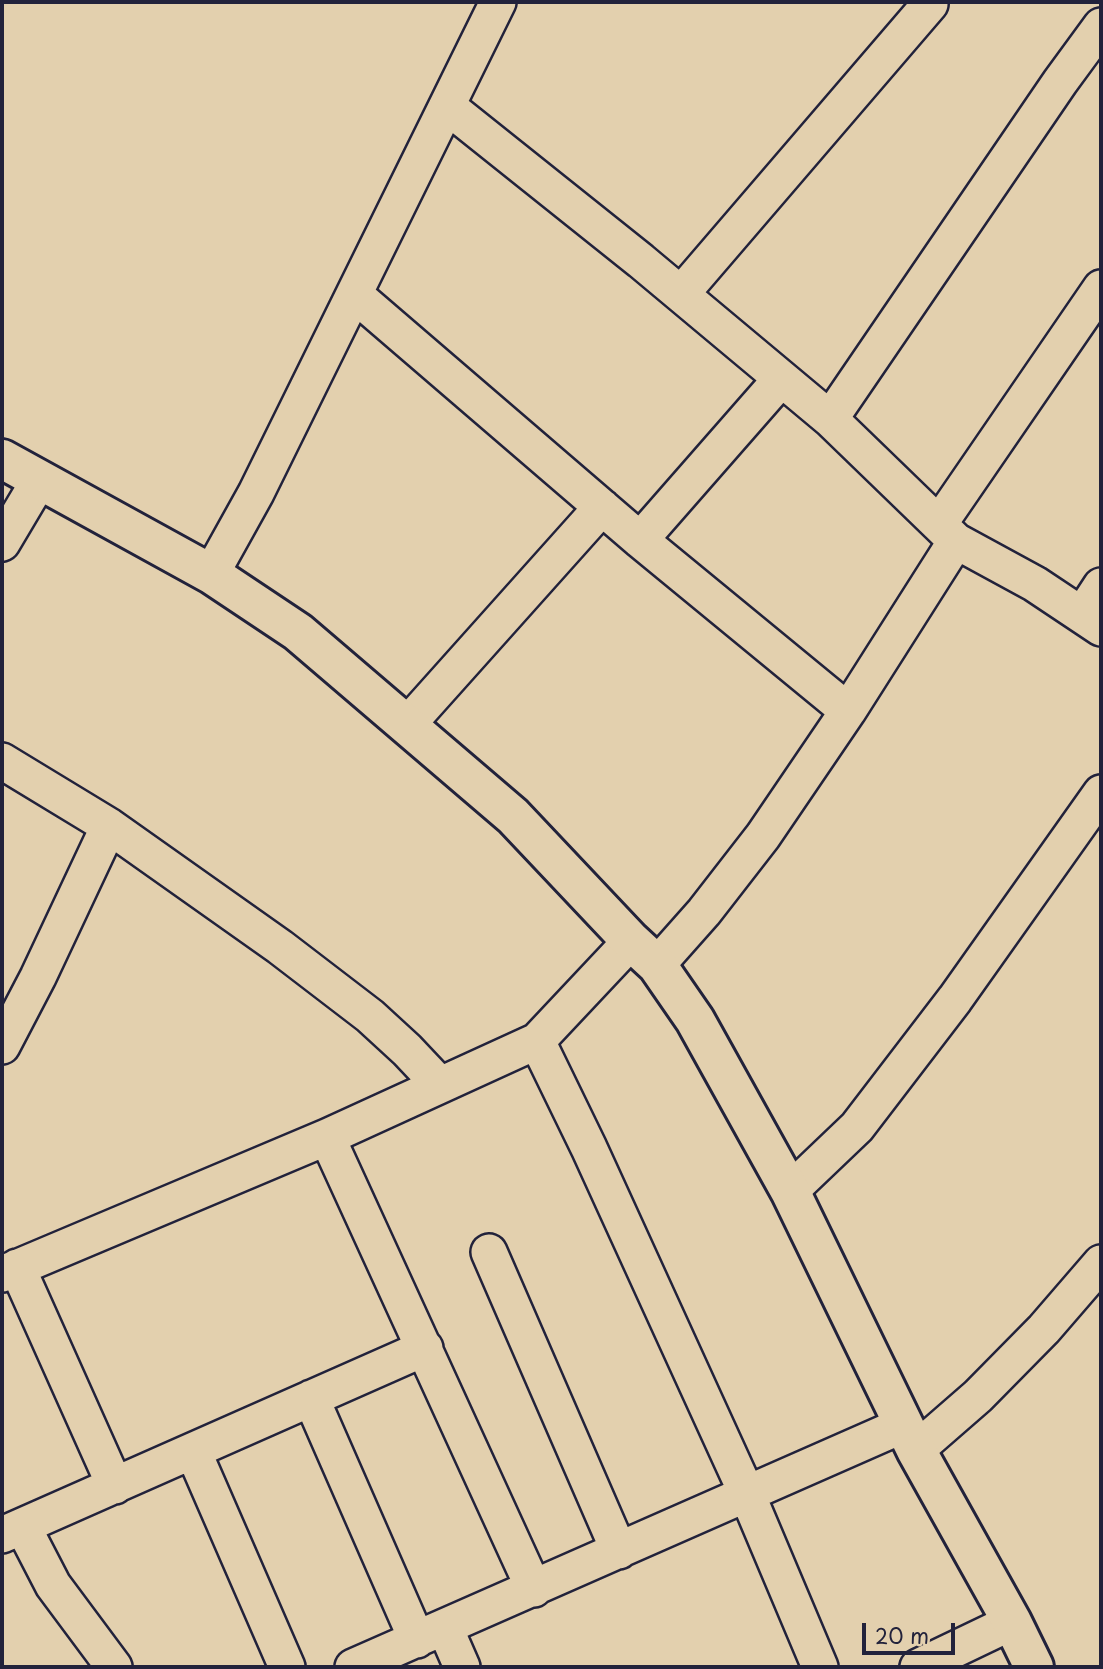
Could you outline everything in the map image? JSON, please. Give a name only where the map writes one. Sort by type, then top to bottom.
[{"type":"street","points":[[211,575],[256,493],[498,2]]},
{"type":"street","points":[[681,294],[930,4]]},
{"type":"street","points":[[830,419],[1101,26]]},
{"type":"street","points":[[447,106],[681,294],[830,419],[948,532],[1092,622],[1101,586]]},
{"type":"street","points":[[115,1486],[9,1271],[327,1137],[537,1041],[644,953],[704,912],[763,836],[848,711],[948,532],[1101,288]]},
{"type":"street","points":[[354,294],[640,540],[848,711]]},
{"type":"street","points":[[640,540],[781,379]]},
{"type":"street","points":[[2,459],[211,575],[298,632],[513,816],[644,953],[695,1020],[789,1191],[909,1437],[1012,1622],[1034,1667]]},
{"type":"street","points":[[2,543],[40,479]]},
{"type":"street","points":[[407,725],[602,507]]},
{"type":"street","points":[[2,761],[108,826],[280,947],[370,1016],[440,1085]]},
{"type":"street","points":[[789,1191],[857,1127],[955,999],[1101,793]]},
{"type":"street","points":[[2,1046],[38,977],[108,826]]},
{"type":"street","points":[[537,1041],[747,1494],[820,1667]]},
{"type":"street","points":[[327,1137],[534,1589]]},
{"type":"street","points":[[489,1252],[619,1551]]},
{"type":"street","points":[[353,1667],[747,1494],[909,1437],[997,1377],[1044,1329],[1101,1263]]},
{"type":"street","points":[[114,1667],[12,1531],[425,1348]]},
{"type":"street","points":[[311,1398],[431,1634],[462,1667]]},
{"type":"street","points":[[193,1451],[287,1667]]},
{"type":"street","points":[[918,1667],[1012,1622]]}]
